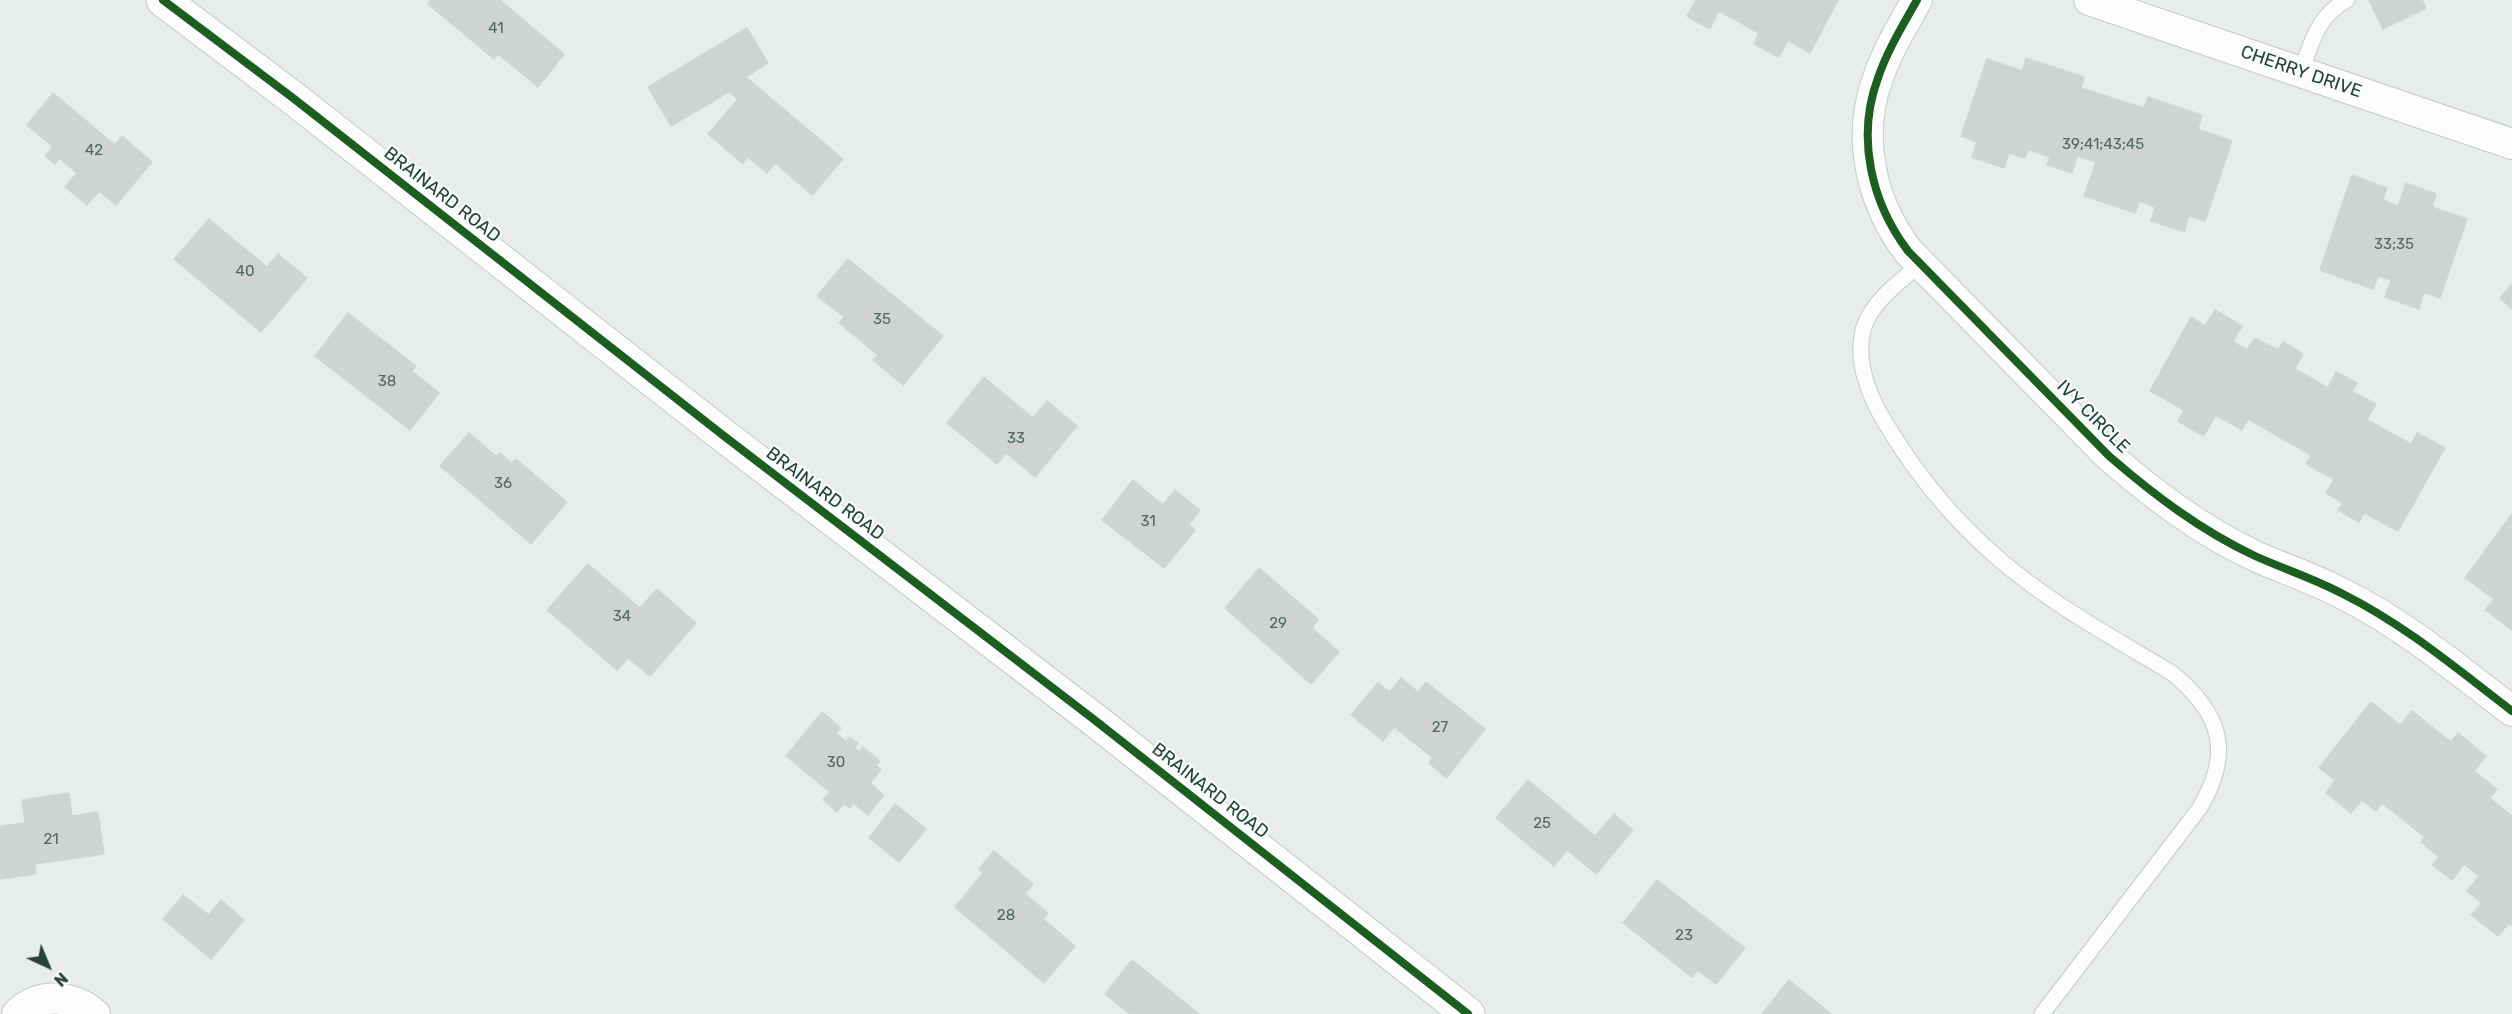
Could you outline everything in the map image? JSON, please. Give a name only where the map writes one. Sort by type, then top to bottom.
[{"type":"street","name":"BRAINARD ROAD","points":[[163,0],[724,436],[1092,717],[1468,1014]]},
{"type":"street","name":"IVY CIRCLE","points":[[1917,0],[1878,77],[1873,94],[1868,131],[1870,168],[1881,203],[1897,236],[1920,264],[2109,456],[2178,512],[2216,536],[2256,556],[2343,593],[2386,618],[2427,645],[2512,711]]},
{"type":"street","name":"CHERRY DRIVE","points":[[2089,0],[2512,144]]},
{"type":"street","points":[[17,1014],[39,1001],[58,998],[77,1003],[95,1014]]},
{"type":"lane","points":[[2301,72],[2321,21],[2329,12],[2347,0]]},
{"type":"lane","points":[[1920,264],[1875,308],[1865,324],[1862,342],[1861,360],[1867,384],[1878,410],[1906,458],[1934,494],[1978,540],[2025,580],[2172,673],[2188,686],[2212,720],[2220,742],[2219,765],[2212,789],[2199,809],[2042,1014]]},
{"type":"building","points":[[431,0],[500,0],[564,54],[538,87],[498,54],[494,59],[428,4]]},
{"type":"building","points":[[1696,0],[1838,0],[1810,53],[1788,40],[1779,57],[1754,44],[1759,33],[1719,11],[1710,29],[1687,16]]},
{"type":"building","points":[[2369,0],[2422,0],[2426,8],[2383,29]]},
{"type":"building","points":[[747,28],[768,63],[746,77],[843,159],[812,195],[775,163],[767,173],[748,157],[743,164],[708,134],[738,99],[729,92],[671,126],[648,87]]},
{"type":"building","points":[[2026,58],[2084,77],[2081,88],[2144,108],[2148,97],[2202,115],[2198,129],[2232,141],[2205,221],[2189,216],[2184,232],[2151,221],[2155,207],[2140,201],[2135,213],[2084,196],[2096,162],[2077,156],[2072,173],[2047,165],[2050,157],[2028,149],[2025,158],[2009,153],[2004,168],[1972,157],[1977,142],[1961,136],[1987,59],[2022,71]]},
{"type":"building","points":[[53,93],[115,145],[122,136],[152,162],[116,205],[99,191],[87,205],[65,187],[77,173],[59,158],[55,164],[45,156],[53,147],[27,125]]},
{"type":"building","points":[[2352,175],[2387,188],[2383,200],[2398,206],[2406,183],[2436,194],[2432,207],[2467,219],[2440,298],[2424,292],[2419,309],[2385,297],[2391,280],[2378,276],[2373,289],[2320,270]]},
{"type":"building","points":[[209,219],[267,267],[278,254],[307,278],[261,332],[174,259]]},
{"type":"building","points":[[848,259],[943,336],[903,385],[873,360],[878,355],[839,323],[844,317],[817,296]]},
{"type":"building","points":[[2512,284],[2512,309],[2500,298]]},
{"type":"building","points":[[2215,310],[2242,326],[2233,342],[2247,350],[2255,338],[2278,350],[2283,342],[2303,354],[2295,369],[2328,388],[2336,372],[2357,383],[2352,391],[2376,404],[2367,420],[2411,444],[2417,433],[2445,448],[2398,531],[2364,513],[2359,522],[2338,510],[2343,503],[2326,493],[2334,479],[2306,464],[2311,455],[2248,419],[2242,430],[2216,415],[2204,436],[2178,421],[2184,410],[2150,391],[2191,317],[2205,326]]},
{"type":"building","points":[[348,313],[416,366],[412,371],[439,393],[410,430],[315,356]]},
{"type":"building","points":[[984,377],[1033,418],[1047,401],[1077,426],[1035,477],[1006,453],[997,464],[947,423]]},
{"type":"building","points":[[469,433],[496,456],[500,453],[512,463],[516,459],[567,502],[531,544],[440,466]]},
{"type":"building","points":[[1133,480],[1163,505],[1175,490],[1200,510],[1189,525],[1195,530],[1164,568],[1102,520]]},
{"type":"building","points":[[2512,514],[2512,630],[2485,610],[2494,599],[2465,578]]},
{"type":"building","points":[[588,564],[640,608],[657,589],[696,623],[650,676],[628,658],[617,670],[547,610]]},
{"type":"building","points":[[1259,568],[1318,619],[1312,628],[1339,652],[1311,684],[1225,608]]},
{"type":"building","points":[[1401,678],[1418,692],[1426,682],[1485,729],[1446,778],[1429,763],[1433,758],[1394,727],[1383,741],[1351,715],[1378,683],[1390,692]]},
{"type":"building","points":[[2371,702],[2400,725],[2412,711],[2451,742],[2458,733],[2486,756],[2474,771],[2497,789],[2490,798],[2512,816],[2512,926],[2509,923],[2498,936],[2471,915],[2482,903],[2467,891],[2479,876],[2464,864],[2452,880],[2432,865],[2439,857],[2421,842],[2425,837],[2382,803],[2376,811],[2362,800],[2351,813],[2326,793],[2335,780],[2319,768]]},
{"type":"building","points":[[822,712],[841,728],[836,733],[846,742],[850,737],[858,743],[854,748],[859,752],[863,747],[880,761],[876,765],[881,770],[870,783],[884,795],[868,815],[853,803],[850,808],[844,804],[837,812],[823,800],[830,792],[786,756]]},
{"type":"building","points":[[1528,780],[1595,836],[1614,814],[1633,830],[1596,874],[1567,850],[1554,866],[1496,818]]},
{"type":"building","points":[[69,793],[72,816],[98,812],[104,854],[35,864],[36,874],[0,879],[0,826],[25,823],[22,800]]},
{"type":"building","points":[[895,804],[926,829],[899,862],[869,838]]},
{"type":"building","points":[[994,851],[1033,884],[1025,894],[1048,913],[1043,919],[1075,946],[1044,983],[955,907],[983,873],[979,869]]},
{"type":"building","points":[[1657,880],[1745,948],[1716,984],[1697,970],[1692,977],[1623,923]]},
{"type":"building","points":[[183,895],[209,915],[221,900],[244,920],[211,959],[163,919]]},
{"type":"building","points":[[1132,960],[1199,1014],[1130,1014],[1105,994]]},
{"type":"building","points":[[1789,980],[1831,1014],[1762,1014]]},
{"type":"cycle path","points":[[163,0],[293,98],[724,436],[1092,718],[1468,1014]]},
{"type":"cycle path","points":[[1917,0],[1878,78],[1871,100],[1868,123],[1868,146],[1876,190],[1895,232],[1908,251],[2109,456],[2160,498],[2235,546],[2332,589],[2388,619],[2512,711]]}]
